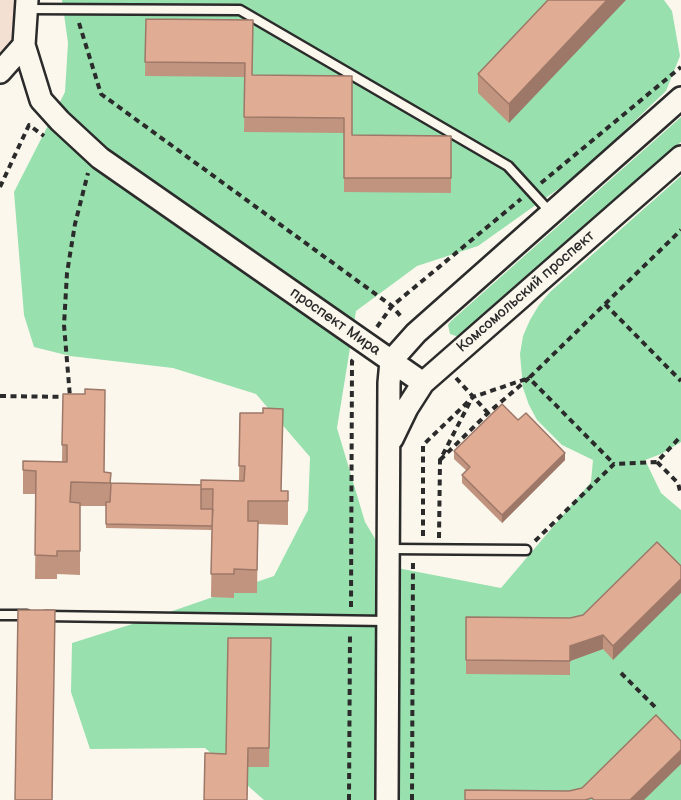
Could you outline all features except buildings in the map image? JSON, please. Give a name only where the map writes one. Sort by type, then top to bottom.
[{"type":"street","name":"проспект Мира","points":[[27,5],[24,45],[41,100],[60,122],[100,158],[391,361],[387,800]]},
{"type":"street","points":[[0,72],[24,45]]},
{"type":"street","points":[[423,383],[391,361],[416,333],[681,98]]},
{"type":"street","name":"Комсомольский проспект","points":[[390,442],[423,383],[681,157]]},
{"type":"lane","points":[[27,5],[74,9],[240,10],[508,166],[551,213]]},
{"type":"lane","points":[[389,549],[414,552],[439,549],[526,550]]},
{"type":"lane","points":[[0,615],[389,621]]},
{"type":"path","points":[[74,9],[101,94],[392,306],[416,333]]},
{"type":"path","points":[[0,187],[29,125]]},
{"type":"path","points":[[0,396],[70,398],[64,325],[67,273],[75,224],[89,169]]},
{"type":"path","points":[[440,460],[488,413],[529,378],[681,230]]},
{"type":"path","points":[[605,304],[681,381]]},
{"type":"path","points":[[349,800],[352,361],[392,306]]},
{"type":"path","points":[[412,800],[414,552],[423,540],[423,445],[473,397],[529,378]]},
{"type":"path","points":[[529,378],[614,464]]},
{"type":"path","points":[[473,397],[488,413]]},
{"type":"path","points":[[439,549],[440,460],[473,397]]},
{"type":"path","points":[[526,550],[614,464],[657,462],[681,436]]},
{"type":"path","points":[[657,462],[678,483],[681,495]]},
{"type":"path","points":[[621,673],[656,708]]},
{"type":"shaded area","points":[[0,0],[27,0],[24,45],[0,72]]},
{"type":"green space","points":[[62,0],[664,0],[672,11],[680,56],[666,91],[578,175],[478,246],[417,266],[356,311],[337,428],[365,522],[392,567],[501,588],[591,482],[593,460],[562,445],[537,420],[523,388],[520,354],[523,336],[539,305],[550,292],[681,176],[681,442],[645,460],[661,493],[681,510],[681,800],[264,800],[205,748],[90,749],[71,692],[72,643],[274,576],[308,510],[310,457],[256,394],[173,368],[70,356],[34,347],[24,315],[14,192],[65,92],[68,43]]},
{"type":"green space","points":[[681,117],[681,142],[463,334],[459,337],[450,334],[448,325],[451,321]]}]
